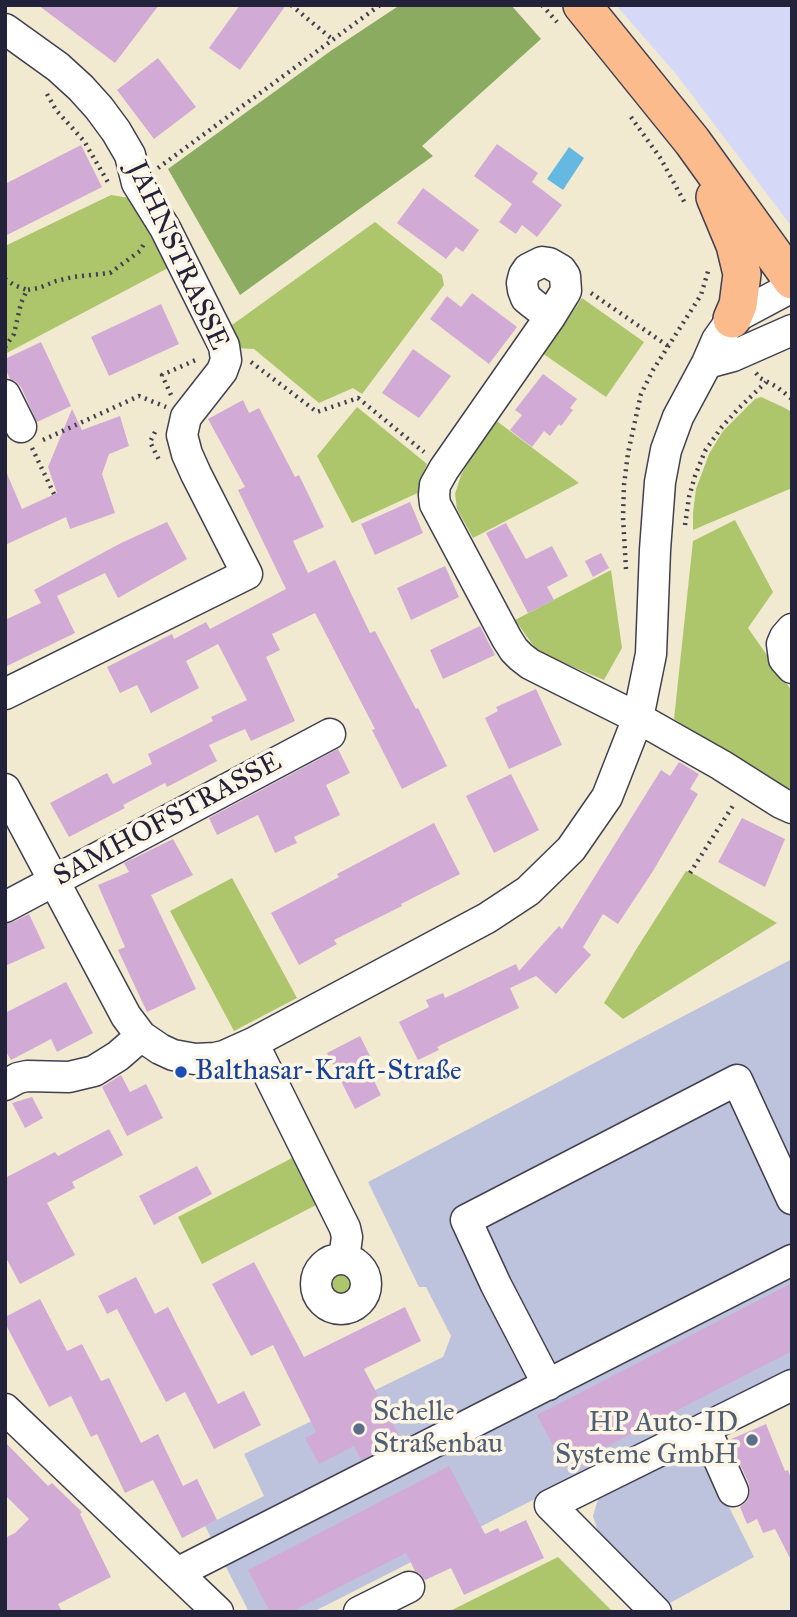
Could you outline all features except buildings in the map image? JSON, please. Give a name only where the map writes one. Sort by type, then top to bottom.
[{"type":"main road","points":[[571,16],[692,141],[792,280]]},
{"type":"main road","points":[[692,141],[740,261],[741,289],[732,318]]},
{"type":"street","name":"JAHNSTRASSE","points":[[5,29],[58,67],[81,88],[116,131],[130,155],[141,188],[165,228],[224,346],[214,358],[222,371],[176,412]]},
{"type":"street","points":[[550,317],[526,298],[522,283],[528,269],[549,262],[565,276],[566,290],[550,317],[444,469],[435,485],[435,505],[514,650],[530,664],[638,718],[792,808]]},
{"type":"street","points":[[5,789],[125,1016],[141,1037],[173,1055],[195,1059],[225,1056],[487,918],[528,891],[571,849],[607,797],[638,718],[651,654],[660,482],[666,450],[678,417],[732,318],[792,287]]},
{"type":"street","points":[[707,363],[733,356],[792,330]]},
{"type":"street","points":[[5,395],[21,427]]},
{"type":"street","points":[[5,694],[247,574],[187,454],[176,412]]},
{"type":"street","points":[[792,629],[782,644],[784,659],[792,668]]},
{"type":"street","name":"SAMHOFSTRASSE","points":[[5,907],[330,734]]},
{"type":"street","points":[[5,1085],[27,1076],[69,1077],[94,1071],[141,1037]]},
{"type":"street","points":[[253,1042],[345,1228],[344,1259]]},
{"type":"street","points":[[548,1385],[466,1220],[737,1080],[792,1199]]},
{"type":"street","points":[[177,1573],[792,1260]]},
{"type":"street","points":[[656,1612],[550,1505],[792,1385]]},
{"type":"street","points":[[5,1409],[218,1612]]},
{"type":"street","points":[[705,1428],[733,1491]]},
{"type":"street","points":[[359,1612],[409,1587]]},
{"type":"path","points":[[291,5],[332,39]]},
{"type":"path","points":[[44,89],[56,110],[84,141],[113,192],[141,188],[332,39],[380,5]]},
{"type":"path","points":[[542,5],[571,16]]},
{"type":"path","points":[[626,108],[661,159],[691,216]]},
{"type":"path","points":[[5,279],[27,290],[73,277],[110,273],[140,251],[151,236],[165,228]]},
{"type":"path","points":[[567,283],[588,291],[668,346],[701,295],[709,268],[707,259]]},
{"type":"path","points":[[5,347],[14,334],[27,290]]},
{"type":"path","points":[[176,412],[172,395],[162,375],[214,358],[242,356],[317,412],[358,398],[444,469]]},
{"type":"path","points":[[752,368],[760,378],[792,399]]},
{"type":"path","points":[[685,534],[695,476],[705,451],[720,428],[766,382]]},
{"type":"path","points":[[55,496],[31,445],[139,396],[176,412]]},
{"type":"path","points":[[690,873],[748,783]]},
{"type":"shaded area","points":[[616,5],[792,5],[792,227],[676,74]]},
{"type":"shaded area","points":[[792,959],[792,1368],[313,1612],[249,1612],[205,1526],[264,1496],[244,1454],[443,1357],[451,1336],[426,1287],[419,1287],[368,1182]]},
{"type":"shaded area","points":[[699,1447],[754,1557],[668,1604],[600,1538],[593,1516],[599,1496]]},
{"type":"green space","points":[[400,5],[511,5],[541,39],[422,146],[433,156],[240,295],[168,169],[332,50]]},
{"type":"green space","points":[[111,195],[130,198],[168,268],[5,354],[5,246]]},
{"type":"green space","points":[[375,222],[442,275],[444,285],[362,394],[353,388],[319,403],[254,349],[234,348],[225,330]]},
{"type":"green space","points":[[582,298],[644,342],[606,397],[542,353]]},
{"type":"green space","points":[[761,397],[792,412],[792,488],[693,530],[696,489],[709,454],[723,431],[755,399]]},
{"type":"green space","points":[[357,407],[427,464],[421,477],[422,491],[352,523],[317,456]]},
{"type":"green space","points":[[494,419],[579,483],[473,538],[457,509],[455,494],[461,475]]},
{"type":"green space","points":[[735,520],[773,592],[748,628],[792,691],[792,791],[674,719],[693,541]]},
{"type":"green space","points":[[611,570],[622,648],[604,680],[538,652],[515,620]]},
{"type":"green space","points":[[686,871],[777,923],[623,1019],[604,1003]]},
{"type":"green space","points":[[232,878],[297,998],[234,1031],[170,911]]},
{"type":"green space","points":[[294,1157],[318,1204],[202,1264],[178,1217]]},
{"type":"green space","points":[[341,1269],[352,1273],[356,1284],[352,1295],[341,1299],[330,1295],[326,1284],[330,1273]]},
{"type":"green space","points":[[558,1557],[613,1612],[448,1612]]},
{"type":"water","points":[[569,147],[584,158],[563,190],[547,179]]},
{"type":"place","name":"Balthasar-Kraft-Straße","points":[[181,1072]]},
{"type":"place","name":"Schelle Straßenbau","points":[[359,1429]]},
{"type":"place","name":"HP Auto-ID Systeme GmbH","points":[[752,1440]]}]
